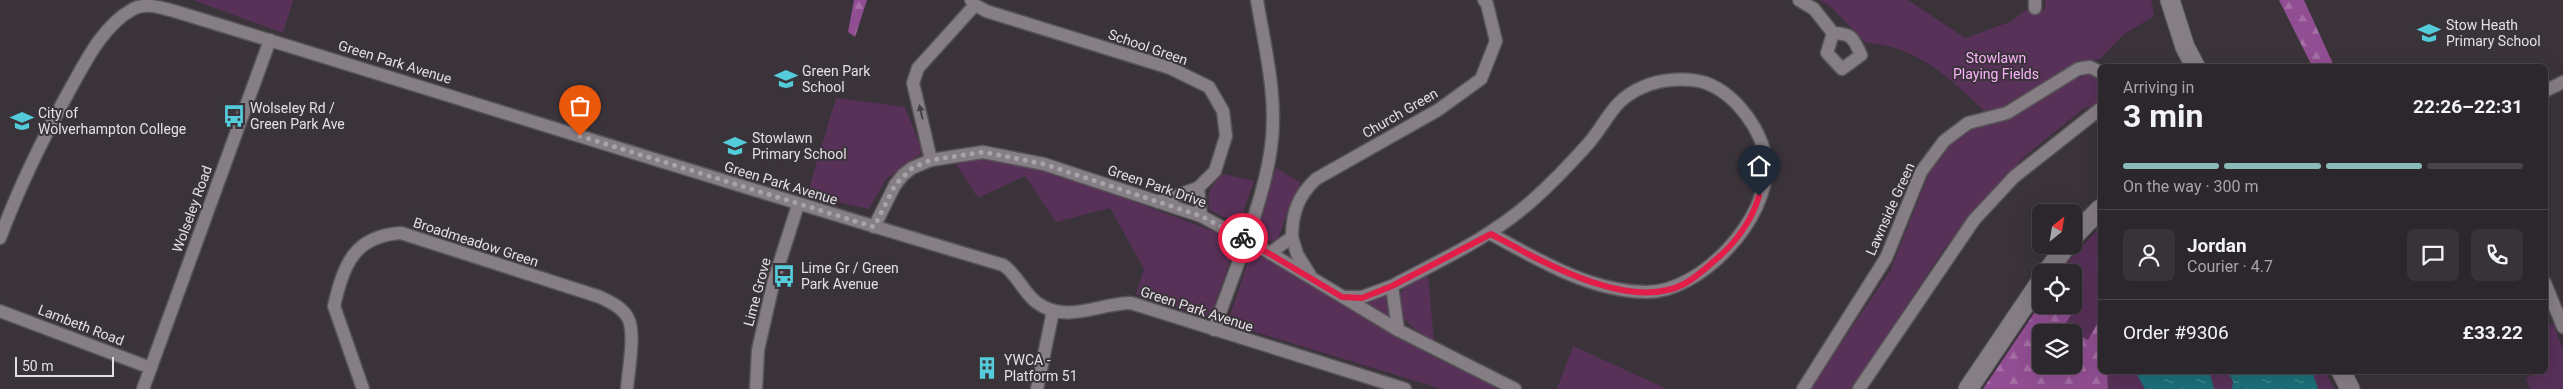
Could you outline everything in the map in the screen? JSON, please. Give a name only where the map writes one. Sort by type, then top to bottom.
[{"type":"street","points":[[1214,330],[1264,179],[1271,148],[1272,90],[1257,0]]},
{"type":"street","name":"Church Green","points":[[1313,279],[1297,254],[1292,237],[1294,213],[1302,192],[1316,179],[1438,110],[1481,79],[1496,41],[1487,4],[1484,0]]},
{"type":"street","points":[[1799,0],[1814,9],[1833,33]]},
{"type":"street","points":[[2170,0],[2185,47],[2194,64]]},
{"type":"street","points":[[931,160],[914,83],[915,76],[918,68],[973,3]]},
{"type":"street","name":"School Green","points":[[973,3],[986,12],[1170,68],[1209,87],[1223,111],[1226,136],[1215,172],[1198,188],[1158,202]]},
{"type":"street","name":"Green Park Avenue","points":[[0,238],[17,192],[38,148],[92,50],[116,22],[134,8],[148,5],[270,40],[798,204],[1003,265],[1010,270],[1036,302],[1053,311],[1076,314],[1118,303],[1131,303],[1405,389]]},
{"type":"street","name":"Wolseley Road","points":[[143,389],[270,40]]},
{"type":"street","name":"Lawnside Green","points":[[1803,389],[1886,258],[1921,172],[1944,141],[1968,123],[2006,113],[2078,69],[2090,67],[2098,71]]},
{"type":"street","points":[[1342,297],[1362,298],[1392,286],[1491,234],[1534,200],[1589,144],[1615,104],[1644,86],[1664,80],[1706,83],[1740,108],[1753,124],[1760,140],[1766,163],[1756,207],[1744,229],[1723,254],[1683,285],[1662,291],[1646,292],[1616,288],[1580,279],[1544,263],[1491,234]]},
{"type":"street","points":[[2548,90],[2563,82]]},
{"type":"street","points":[[1859,389],[1974,220],[2014,177],[2098,111]]},
{"type":"street","name":"Green Park Drive","points":[[874,227],[895,185],[912,168],[931,160],[983,152],[1044,164],[1201,216],[1270,252],[1398,330],[1452,359],[1515,389]]},
{"type":"street","points":[[1198,188],[1201,216]]},
{"type":"street","name":"Lime Grove","points":[[756,389],[758,350],[774,280],[798,204]]},
{"type":"street","points":[[2082,228],[2098,211]]},
{"type":"street","name":"Broadmeadow Green","points":[[364,389],[334,306],[337,292],[352,256],[360,245],[381,234],[400,233],[600,297],[616,305],[628,317],[632,328],[626,389]]},
{"type":"street","points":[[1270,252],[1292,237]]},
{"type":"street","points":[[1392,286],[1398,330]]},
{"type":"street","points":[[2548,289],[2561,314],[2563,328]]},
{"type":"street","points":[[1968,389],[2032,294]]},
{"type":"street","name":"Lambeth Road","points":[[0,311],[151,368]]},
{"type":"street","points":[[1037,389],[1053,311]]},
{"type":"street","points":[[2342,374],[2350,389]]},
{"type":"green space","points":[[193,0],[293,0],[283,33]]},
{"type":"green space","points":[[854,0],[867,0],[855,37],[848,32]]},
{"type":"green space","name":"Stowlawn Playing Fields","points":[[1820,0],[1908,0],[1965,38],[2010,22],[2026,10],[2044,10],[2046,0],[2151,0],[2154,16],[2123,35],[2100,59],[2082,62],[1988,115],[1962,90],[1933,67],[1901,50],[1884,45],[1866,43],[1831,7]]},
{"type":"green space","points":[[2279,0],[2304,0],[2333,64],[2311,64]]},
{"type":"green space","points":[[2089,74],[2098,78],[2098,105],[2083,109],[2025,156],[1981,203],[1944,249],[1851,389],[1810,389],[1890,271],[1930,171],[1952,143],[1973,126],[2029,106],[2076,79]]},
{"type":"green space","points":[[836,98],[905,107],[923,152],[886,179],[869,209],[807,195]]},
{"type":"green space","points":[[982,158],[1048,170],[1227,236],[1233,242],[1233,252],[1212,313],[1205,317],[1136,294],[1144,269],[1110,208],[1056,222],[1025,176],[978,198],[955,163]]},
{"type":"green space","points":[[1276,168],[1301,183],[1292,199],[1278,239],[1272,242],[1263,237],[1258,230]]},
{"type":"green space","points":[[1223,174],[1254,181],[1243,212],[1233,219],[1220,216],[1209,209],[1211,189]]},
{"type":"green space","points":[[2098,229],[2098,374],[2326,374],[2334,389],[1983,389],[2033,314],[2082,314],[2082,264],[2067,264],[2075,254],[2082,254],[2082,246]]},
{"type":"green space","points":[[1256,254],[1276,263],[1432,356],[1501,389],[1442,389],[1236,326],[1230,315],[1248,262]]},
{"type":"green space","points":[[1428,274],[1434,342],[1406,320],[1398,305],[1399,297],[1404,288]]},
{"type":"green space","points":[[1387,293],[1390,318],[1366,303]]},
{"type":"green space","points":[[2034,314],[2072,314],[2065,324],[2032,324],[2032,374],[2082,374],[2082,336],[2088,340],[2098,322],[2098,374],[2107,374],[2108,389],[1983,389]]},
{"type":"green space","points":[[2553,324],[2563,349],[2563,389],[2530,389],[2526,378],[2532,374],[2548,374],[2548,326]]},
{"type":"green space","points":[[1573,346],[1667,389],[1557,389]]},
{"type":"water","points":[[2137,374],[2210,374],[2214,389],[2145,389]]},
{"type":"water","points":[[2229,374],[2313,374],[2318,389],[2232,389],[2233,381]]},
{"type":"way so far","points":[[580,136],[874,227],[895,185],[912,168],[931,160],[983,152],[1044,164],[1201,216],[1243,238]]},
{"type":"place","name":"Stow Heath Primary School","points":[[2429,33]]},
{"type":"place","name":"Green Park School","points":[[786,79]]},
{"type":"place","name":"Wolseley Rd / Green Park Ave","points":[[234,116]]},
{"type":"place","name":"City of Wolverhampton College","points":[[22,121]]},
{"type":"place","name":"Stowlawn Primary School","points":[[735,146]]},
{"type":"place","name":"Lime Gr / Green Park Avenue","points":[[784,276]]},
{"type":"place","name":"YWCA - Platform 51","points":[[987,368]]},
{"type":"route","points":[[1243,238],[1270,252],[1342,297],[1362,298],[1392,286],[1491,234],[1544,263],[1580,279],[1616,288],[1646,292],[1662,291],[1683,285],[1723,254],[1744,229],[1756,207],[1759,196]]}]
